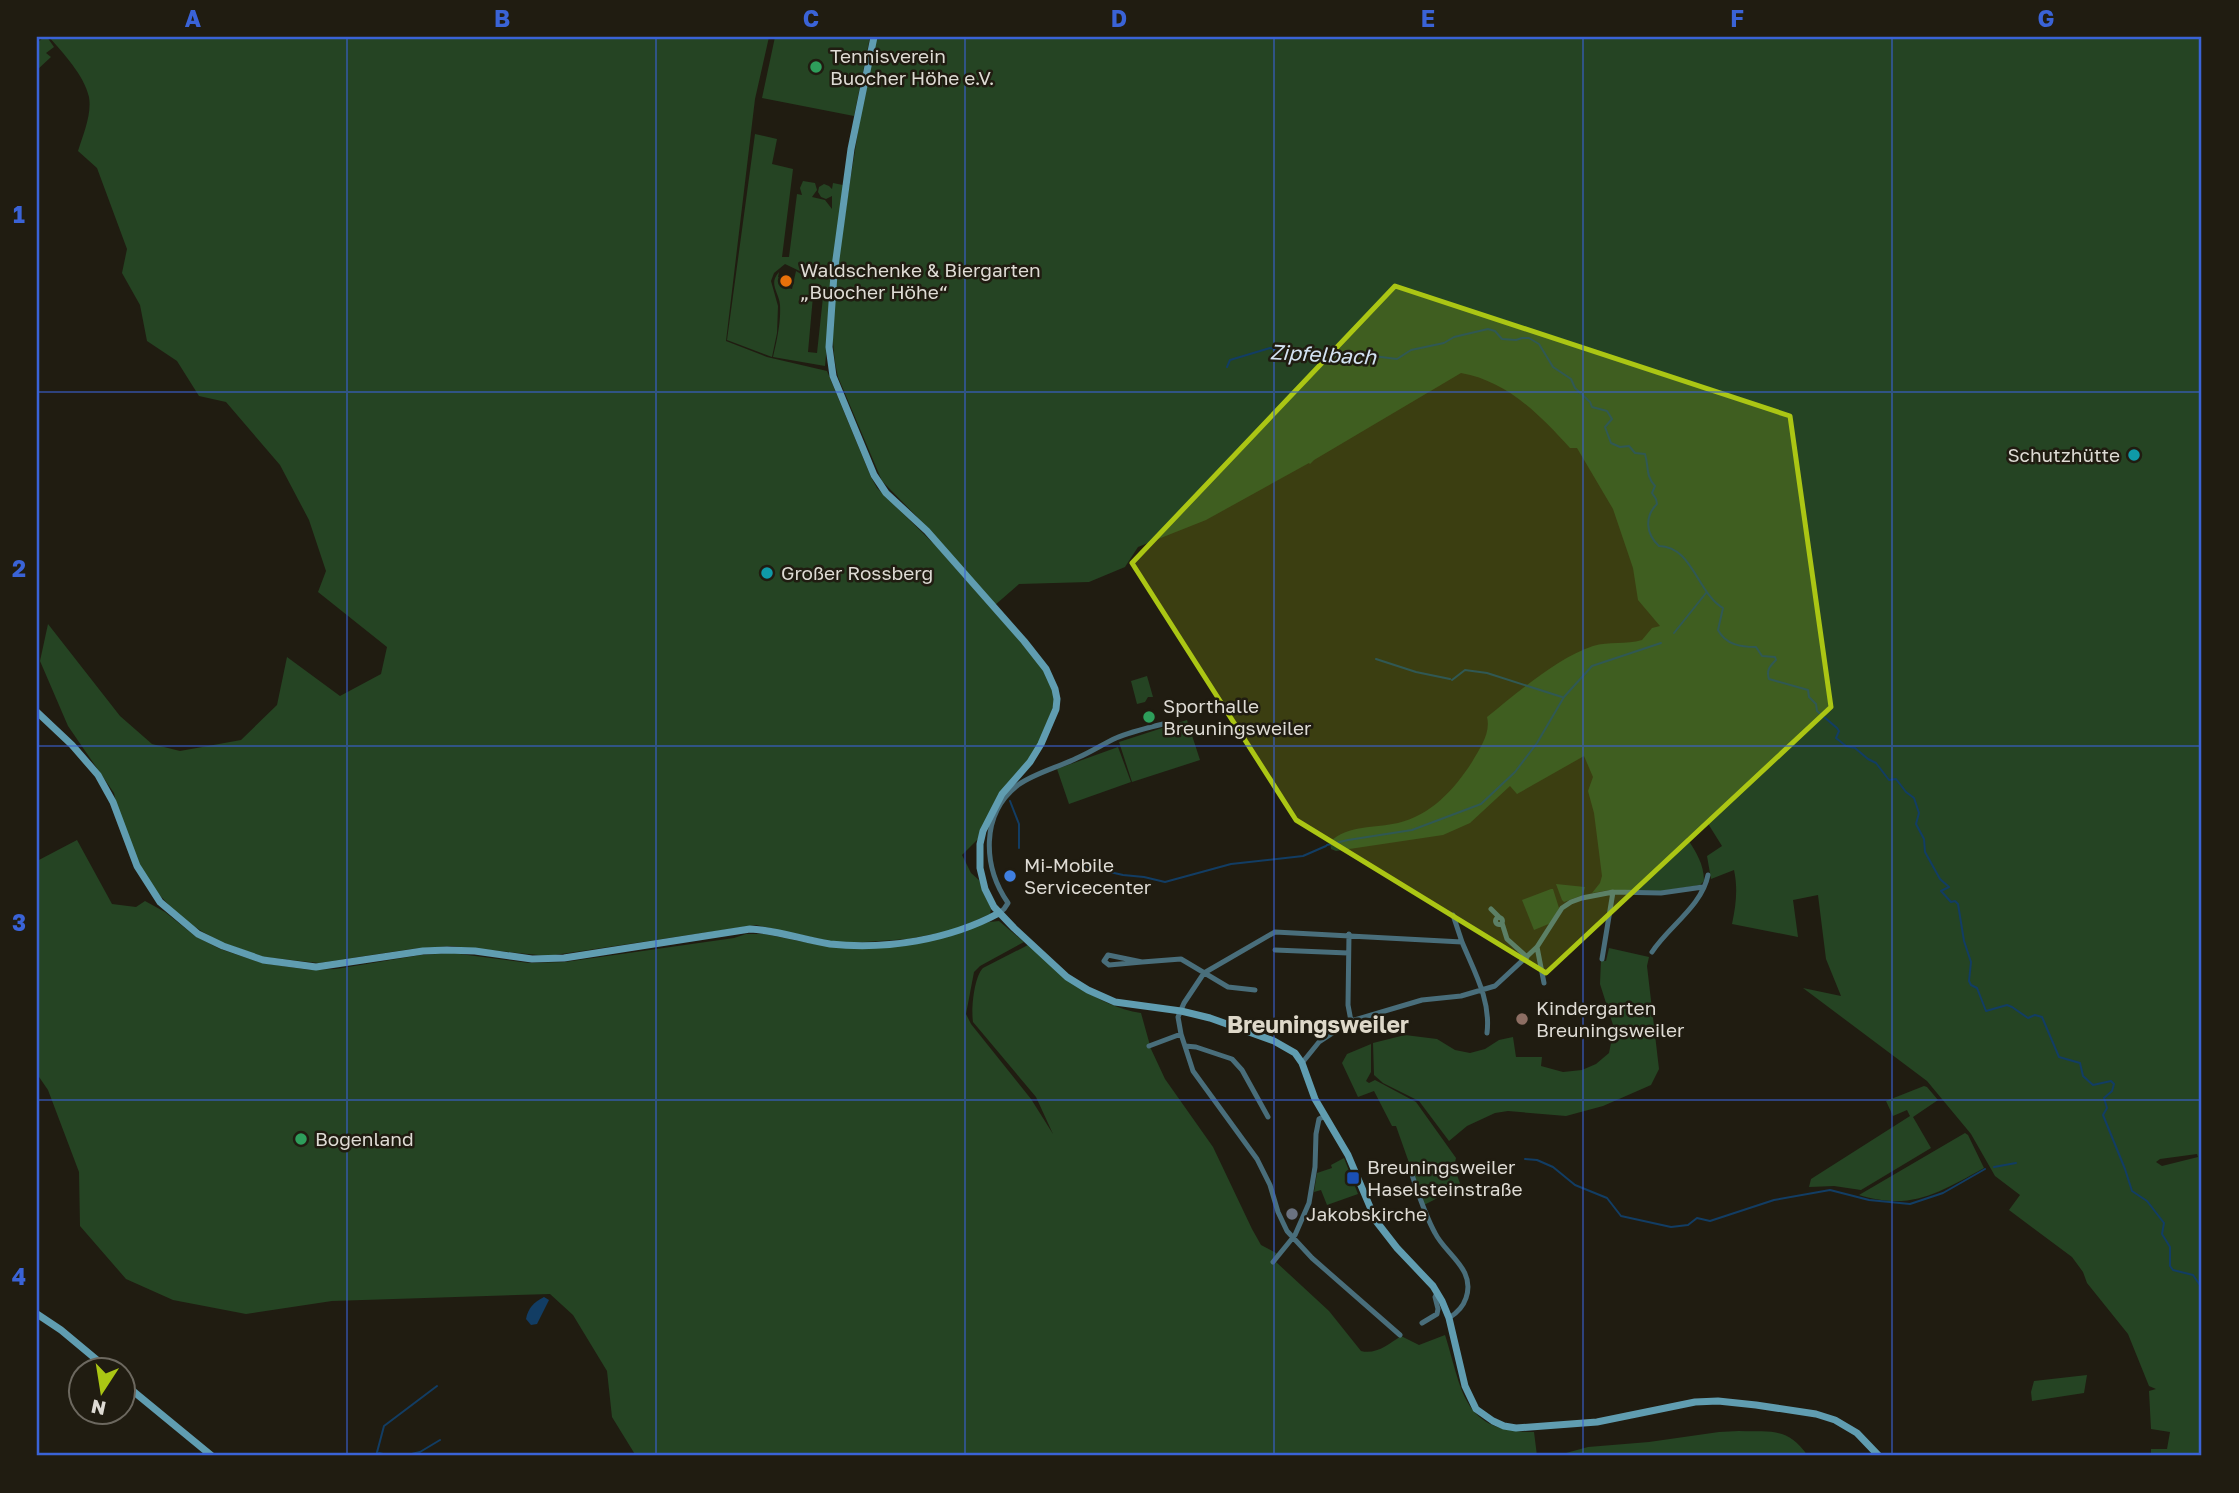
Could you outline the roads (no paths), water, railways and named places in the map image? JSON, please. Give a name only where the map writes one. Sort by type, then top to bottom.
[{"type":"street","points":[[874,37],[851,149],[834,274],[830,335],[831,372],[881,487],[935,540],[1024,641],[1046,669],[1057,699],[1053,719],[1037,751],[1002,794],[987,820],[981,845],[982,875],[985,889],[999,913],[1067,977],[1088,990],[1115,1002],[1181,1010],[1218,1021],[1274,1041],[1295,1052],[1302,1063],[1309,1087],[1348,1155],[1376,1221],[1437,1293],[1449,1318],[1465,1386],[1471,1401],[1485,1417],[1504,1426],[1536,1427],[1597,1422],[1695,1402],[1736,1402],[1804,1412],[1835,1420],[1857,1433],[1879,1456]]},
{"type":"street","points":[[37,712],[72,745],[98,775],[108,792],[137,866],[160,902],[198,934],[223,946],[263,960],[316,967],[447,950],[532,959],[564,958],[750,929],[828,943],[875,944],[920,940],[947,934],[999,913],[1008,903],[998,886],[988,850],[991,830],[1000,808],[1018,785],[1096,750],[1116,738],[1163,724]]},
{"type":"street","points":[[1652,952],[1690,908],[1707,875]]},
{"type":"street","points":[[1302,1063],[1319,1042],[1351,1021],[1422,1000],[1483,991],[1501,981],[1537,947],[1562,908],[1582,898],[1613,892],[1661,893],[1703,887]]},
{"type":"street","points":[[1602,958],[1613,892]]},
{"type":"street","points":[[1491,909],[1500,920],[1507,939],[1527,957]]},
{"type":"street","points":[[1453,915],[1483,991],[1488,1009],[1487,1033]]},
{"type":"street","points":[[1400,1335],[1293,1238],[1278,1212],[1264,1172],[1251,1150],[1193,1071],[1178,1024],[1181,1010],[1204,973],[1275,932],[1462,942]]},
{"type":"street","points":[[1349,934],[1348,1005],[1351,1021]]},
{"type":"street","points":[[1537,947],[1544,983]]},
{"type":"street","points":[[1275,950],[1348,953]]},
{"type":"street","points":[[1142,962],[1110,955],[1105,957],[1104,961],[1112,965],[1180,959],[1228,987],[1255,990]]},
{"type":"street","points":[[1149,1046],[1181,1034]]},
{"type":"street","points":[[1185,1046],[1232,1059],[1242,1070],[1268,1117]]},
{"type":"street","points":[[1273,1262],[1293,1238],[1302,1220],[1311,1194],[1319,1119],[1325,1115]]},
{"type":"street","points":[[1411,1172],[1435,1233],[1467,1276],[1468,1289],[1464,1302],[1458,1312],[1449,1318]]},
{"type":"street","points":[[1422,1324],[1437,1314],[1437,1293]]},
{"type":"street","points":[[37,1314],[92,1356]]},
{"type":"street","points":[[136,1394],[212,1456]]},
{"type":"water","points":[[544,1297],[549,1300],[537,1324],[531,1325],[526,1319],[528,1312],[534,1303]]},
{"type":"waterway","name":"Zipfelbach","points":[[1227,367],[1230,360],[1270,348],[1309,356],[1373,356],[1397,359],[1411,350],[1488,329],[1495,331],[1502,339],[1529,338],[1539,344],[1553,367],[1571,379],[1575,388],[1592,407],[1607,411],[1612,419],[1605,427],[1611,443],[1620,447],[1629,446],[1635,453],[1645,454],[1648,474],[1655,486],[1652,493],[1657,504],[1648,520],[1651,536],[1659,546],[1670,548],[1679,554],[1714,601],[1723,608],[1718,630],[1721,635],[1734,644],[1756,647],[1762,656],[1775,657],[1776,660],[1768,671],[1769,679],[1808,690],[1817,711],[1839,731],[1836,738],[1876,763],[1889,780],[1896,779],[1914,798],[1919,813],[1916,824],[1924,839],[1925,852],[1940,879],[1949,887],[1941,891],[1951,902],[1958,904],[1964,941],[1971,962],[1969,981],[1977,988],[1986,1011],[2007,1005],[2028,1018],[2035,1015],[2042,1017],[2059,1057],[2080,1063],[2083,1076],[2093,1085],[2111,1081],[2114,1084],[2112,1091],[2104,1098],[2107,1108],[2103,1115],[2132,1191],[2147,1201],[2164,1223],[2162,1234],[2170,1247],[2170,1266],[2173,1270],[2193,1275],[2202,1288]]},
{"type":"waterway","points":[[1674,633],[1706,593]]},
{"type":"waterway","points":[[1327,845],[1412,830],[1481,804],[1515,772],[1537,743],[1564,697],[1592,666],[1661,643]]},
{"type":"waterway","points":[[1376,659],[1416,672],[1450,679]]},
{"type":"waterway","points":[[1452,680],[1465,670],[1487,673],[1562,697]]},
{"type":"waterway","points":[[1010,801],[1019,824],[1019,848]]},
{"type":"waterway","points":[[1062,861],[1165,882],[1231,864],[1303,856],[1326,846]]},
{"type":"waterway","points":[[1525,1159],[1537,1160],[1553,1167],[1575,1185],[1607,1198],[1621,1216],[1671,1227],[1688,1225],[1697,1218],[1710,1221],[1774,1200],[1830,1190],[1869,1200],[1910,1204],[1943,1193],[1985,1169]]},
{"type":"waterway","points":[[1994,1167],[2016,1163]]},
{"type":"waterway","points":[[376,1456],[384,1426],[437,1386]]},
{"type":"waterway","points":[[403,1456],[420,1452],[440,1440]]},
{"type":"waterway","points":[[379,1453],[391,1456]]},
{"type":"place","name":"Tennisverein Buocher Höhe e.V.","points":[[816,67]]},
{"type":"place","name":"Waldschenke & Biergarten „Buocher Höhe“","points":[[786,281]]},
{"type":"place","name":"Schutzhütte","points":[[2134,455]]},
{"type":"place","name":"Großer Rossberg","points":[[767,573]]},
{"type":"place","name":"Sporthalle Breuningsweiler","points":[[1149,717]]},
{"type":"place","name":"Mi-Mobile Servicecenter","points":[[1010,876]]},
{"type":"place","name":"Kindergarten Breuningsweiler","points":[[1522,1019]]},
{"type":"place","name":"Bogenland","points":[[301,1139]]},
{"type":"place","name":"Breuningsweiler Haselsteinstraße","points":[[1353,1178]]},
{"type":"place","name":"Jakobskirche","points":[[1292,1214]]},
{"type":"district","name":"Breuningsweiler","points":[[1318,1025]]}]
